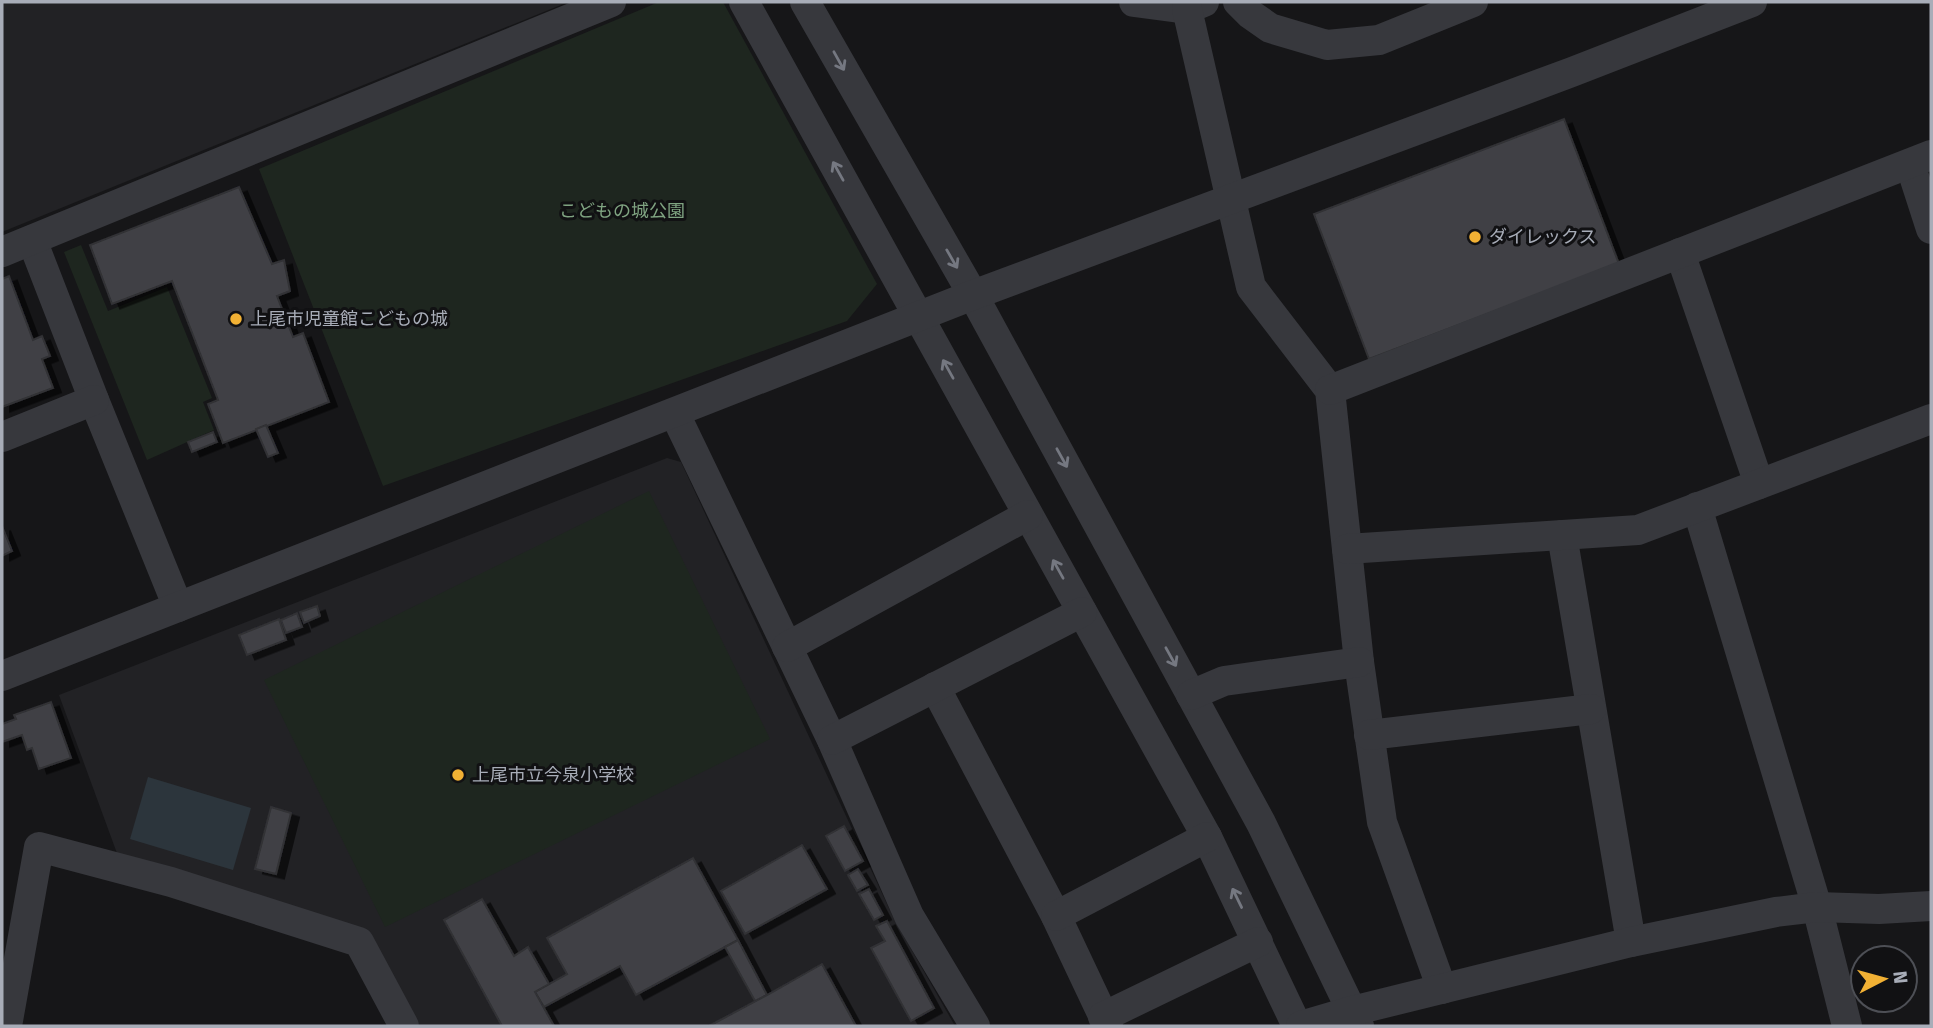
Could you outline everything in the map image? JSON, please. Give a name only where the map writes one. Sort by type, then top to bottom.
[{"type":"street","points":[[2,251],[611,2]]},
{"type":"street","points":[[744,2],[1207,837],[1299,1026],[1355,1019],[1442,989],[1631,942],[1776,912],[1816,907],[1879,909],[1931,906]]},
{"type":"street","points":[[805,2],[973,295],[1261,823],[1355,1019]]},
{"type":"street","points":[[1134,2],[1196,5],[1231,199],[1251,287],[1330,390],[1359,662],[1382,822],[1442,989]]},
{"type":"street","points":[[1238,2],[1270,28],[1327,45],[1379,40],[1473,2]]},
{"type":"street","points":[[2,676],[973,295],[1572,72],[1752,2]]},
{"type":"street","points":[[1330,390],[1921,160],[1931,229]]},
{"type":"street","points":[[32,240],[178,607]]},
{"type":"street","points":[[1680,253],[1759,484]]},
{"type":"street","points":[[2,437],[94,400]]},
{"type":"street","points":[[675,414],[832,740],[909,916],[975,1026]]},
{"type":"street","points":[[1347,549],[1638,530],[1931,419]]},
{"type":"street","points":[[1697,507],[1816,907],[1847,1026]]},
{"type":"street","points":[[787,647],[1028,515]]},
{"type":"street","points":[[1562,535],[1631,942]]},
{"type":"street","points":[[832,740],[1082,612]]},
{"type":"street","points":[[1191,695],[1224,681],[1359,662]]},
{"type":"street","points":[[934,687],[1056,916],[1105,1021],[1258,942]]},
{"type":"street","points":[[1370,735],[1591,709]]},
{"type":"street","points":[[1056,916],[1207,837]]},
{"type":"street","points":[[7,1026],[39,848],[171,882],[359,942],[404,1026]]},
{"type":"shaded area","points":[[2,2],[568,2],[2,232]]},
{"type":"shaded area","name":"上尾市立今泉小学校","points":[[667,458],[681,462],[894,919],[955,1026],[419,1026],[367,931],[118,856],[59,695]]},
{"type":"shaded area","points":[[148,777],[251,808],[233,870],[130,839]]},
{"type":"green space","name":"こどもの城公園","points":[[659,2],[723,2],[877,284],[847,321],[383,486],[259,169]]},
{"type":"green space","points":[[81,245],[108,311],[167,287],[212,398],[203,402],[214,430],[147,460],[64,252]]},
{"type":"green space","points":[[649,491],[770,739],[385,927],[264,680]]},
{"type":"building","points":[[1564,119],[1619,264],[1369,359],[1314,214]]},
{"type":"building","name":"上尾市児童館こどもの城","points":[[239,187],[272,264],[284,260],[290,291],[277,296],[293,337],[303,333],[329,402],[223,443],[208,404],[218,400],[172,281],[112,304],[90,245]]},
{"type":"building","points":[[9,276],[33,340],[42,336],[50,356],[42,359],[53,388],[2,407],[2,279]]},
{"type":"building","points":[[266,425],[278,453],[268,457],[256,429]]},
{"type":"building","points":[[213,432],[217,442],[192,452],[188,442]]},
{"type":"building","points":[[2,526],[12,551],[2,556]]},
{"type":"building","points":[[317,606],[320,616],[304,623],[300,612]]},
{"type":"building","points":[[297,613],[302,627],[286,633],[281,620]]},
{"type":"building","points":[[279,619],[286,640],[247,655],[239,635]]},
{"type":"building","points":[[51,702],[71,758],[39,769],[32,748],[27,750],[22,735],[2,742],[2,724],[16,719],[14,715]]},
{"type":"building","points":[[271,807],[291,813],[276,874],[255,869]]},
{"type":"building","points":[[844,826],[863,861],[845,871],[826,836]]},
{"type":"building","points":[[802,845],[827,889],[745,934],[721,891]]},
{"type":"building","points":[[693,858],[738,940],[636,995],[620,966],[544,1007],[535,992],[567,974],[547,938]]},
{"type":"building","points":[[858,869],[868,885],[857,891],[848,875]]},
{"type":"building","points":[[869,889],[883,915],[874,920],[859,894]]},
{"type":"building","points":[[482,899],[514,956],[528,947],[549,984],[535,992],[554,1026],[502,1026],[444,920]]},
{"type":"building","points":[[887,921],[934,1008],[911,1021],[871,948],[885,941],[876,926]]},
{"type":"building","points":[[738,940],[767,995],[755,1001],[725,947]]},
{"type":"building","points":[[822,964],[856,1026],[709,1026],[767,995]]},
{"type":"place","name":"ダイレックス","points":[[1475,237]]},
{"type":"place","name":"上尾市児童館こどもの城","points":[[236,319]]},
{"type":"place","name":"上尾市立今泉小学校","points":[[458,775]]}]
